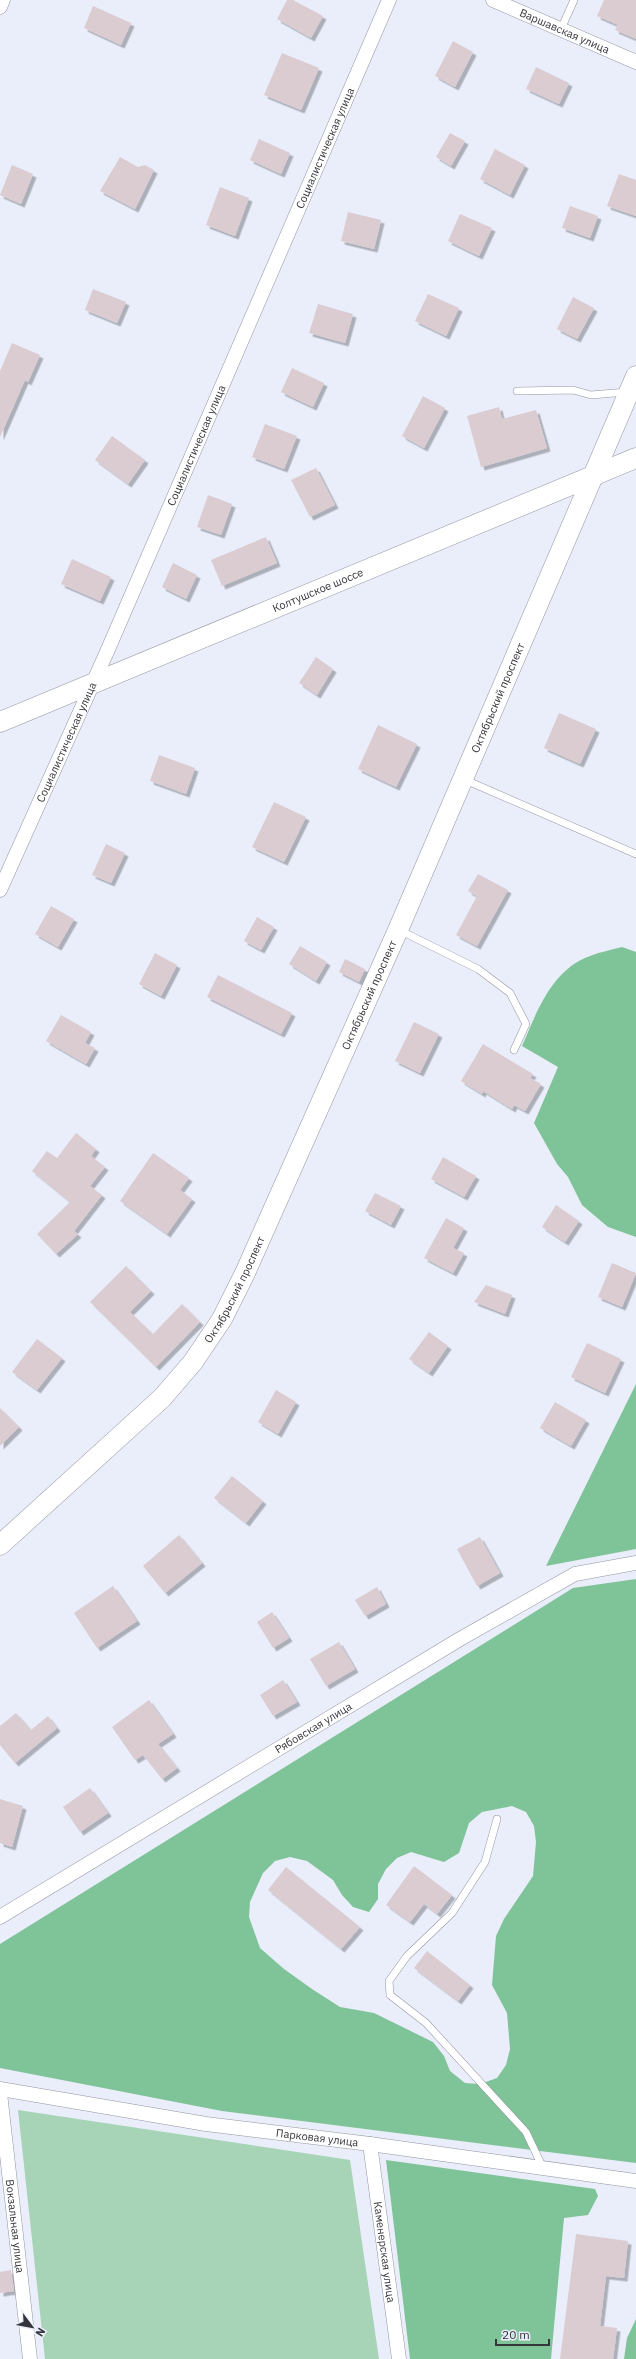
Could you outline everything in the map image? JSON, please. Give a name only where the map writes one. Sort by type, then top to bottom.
[{"type":"street","points":[[0,7],[3,0]]},
{"type":"street","name":"Социалистическая улица","points":[[0,890],[93,684],[389,0]]},
{"type":"street","name":"Варшавская улица","points":[[493,0],[636,62]]},
{"type":"street","name":"Октябрьский проспект","points":[[0,1545],[162,1398],[193,1362],[222,1319],[245,1273],[398,930],[633,384]]},
{"type":"street","name":"Колтушское шоссе","points":[[0,722],[636,458]]},
{"type":"street","name":"Рябовская улица","points":[[0,1917],[460,1639],[575,1574],[636,1562]]},
{"type":"street","name":"Парковая улица","points":[[0,2090],[206,2124],[370,2144],[636,2181]]},
{"type":"street","name":"Вокзальная улица","points":[[0,2093],[30,2359]]},
{"type":"street","name":"Каменерская улица","points":[[370,2144],[399,2359]]},
{"type":"lane","points":[[561,29],[574,0]]},
{"type":"lane","points":[[517,391],[573,390],[591,395],[633,384]]},
{"type":"lane","points":[[463,779],[636,854]]},
{"type":"lane","points":[[398,930],[478,969],[510,993],[526,1024],[514,1050]]},
{"type":"lane","points":[[497,1819],[484,1862],[452,1913],[402,1962],[389,1981],[390,1995],[426,2022],[526,2132],[543,2168]]},
{"type":"green space","points":[[622,947],[636,952],[636,1237],[608,1227],[582,1205],[568,1177],[557,1164],[534,1123],[558,1067],[522,1046],[540,1006],[555,982],[565,971],[576,962],[590,956]]},
{"type":"green space","points":[[636,1384],[636,1549],[546,1566]]},
{"type":"green space","points":[[636,1579],[636,2163],[222,2111],[0,2068],[0,1944],[573,1588]],"holes":[[[512,1806],[526,1812],[534,1826],[536,1842],[533,1876],[504,1919],[496,1936],[492,1985],[507,2013],[510,2049],[506,2065],[497,2078],[480,2084],[465,2083],[450,2071],[444,2056],[433,2042],[374,2013],[340,2007],[284,1969],[260,1948],[249,1917],[250,1902],[263,1873],[275,1861],[290,1857],[307,1861],[333,1880],[342,1895],[353,1907],[369,1912],[378,1899],[378,1884],[386,1869],[397,1858],[411,1852],[444,1862],[459,1853],[469,1823],[482,1812]]]},
{"type":"green space","points":[[18,2110],[350,2160],[379,2359],[45,2359]]},
{"type":"green space","points":[[386,2160],[595,2189],[598,2196],[588,2215],[564,2218],[551,2359],[410,2359]]},
{"type":"green space","points":[[636,2319],[636,2359],[624,2359],[627,2338]]},
{"type":"building","points":[[287,0],[293,0],[323,16],[311,38],[277,19]]},
{"type":"building","points":[[604,0],[636,0],[636,39],[615,30],[618,25],[597,16]]},
{"type":"building","points":[[93,6],[131,23],[121,45],[84,28]]},
{"type":"building","points":[[453,41],[473,52],[455,87],[435,76]]},
{"type":"building","points":[[282,53],[319,68],[301,110],[264,95]]},
{"type":"building","points":[[536,67],[569,83],[559,104],[526,89]]},
{"type":"building","points":[[450,133],[465,141],[451,166],[436,157]]},
{"type":"building","points":[[259,139],[290,153],[281,174],[250,160]]},
{"type":"building","points":[[495,149],[525,165],[510,195],[480,179]]},
{"type":"building","points":[[120,157],[138,167],[145,165],[154,170],[135,209],[100,191]]},
{"type":"building","points":[[12,165],[33,174],[21,204],[0,195]]},
{"type":"building","points":[[619,174],[636,180],[636,216],[607,206]]},
{"type":"building","points":[[220,187],[249,198],[235,236],[206,225]]},
{"type":"building","points":[[570,206],[598,216],[590,238],[562,228]]},
{"type":"building","points":[[348,212],[381,220],[374,249],[341,241]]},
{"type":"building","points":[[460,214],[492,228],[479,256],[448,241]]},
{"type":"building","points":[[93,289],[126,302],[117,323],[85,310]]},
{"type":"building","points":[[428,294],[459,308],[446,336],[415,321]]},
{"type":"building","points":[[573,297],[594,308],[577,339],[557,329]]},
{"type":"building","points":[[318,304],[353,314],[345,343],[309,333]]},
{"type":"building","points":[[12,343],[40,355],[28,382],[25,380],[0,437],[0,371]]},
{"type":"building","points":[[292,368],[324,383],[313,407],[281,392]]},
{"type":"building","points":[[423,396],[445,408],[424,448],[402,436]]},
{"type":"building","points":[[499,407],[502,419],[536,410],[547,448],[481,467],[467,416]]},
{"type":"building","points":[[265,424],[297,436],[284,469],[252,457]]},
{"type":"building","points":[[112,436],[145,460],[128,484],[95,460]]},
{"type":"building","points":[[316,468],[335,505],[310,517],[291,480]]},
{"type":"building","points":[[208,495],[232,504],[221,535],[197,527]]},
{"type":"building","points":[[266,537],[277,563],[222,586],[211,560]]},
{"type":"building","points":[[72,559],[111,577],[100,601],[61,584]]},
{"type":"building","points":[[173,563],[197,575],[186,599],[162,587]]},
{"type":"building","points":[[316,657],[333,669],[317,695],[299,683]]},
{"type":"building","points":[[559,713],[596,729],[580,764],[544,748]]},
{"type":"building","points":[[378,725],[417,744],[396,787],[358,769]]},
{"type":"building","points":[[159,755],[195,768],[186,794],[150,781]]},
{"type":"building","points":[[274,802],[306,817],[284,862],[252,847]]},
{"type":"building","points":[[106,844],[125,853],[111,883],[92,875]]},
{"type":"building","points":[[478,874],[508,890],[477,946],[456,935],[477,896],[468,891]]},
{"type":"building","points":[[51,906],[74,919],[58,947],[35,934]]},
{"type":"building","points":[[257,917],[274,927],[261,950],[244,941]]},
{"type":"building","points":[[300,946],[327,962],[316,981],[289,964]]},
{"type":"building","points":[[155,953],[177,965],[161,996],[139,984]]},
{"type":"building","points":[[345,959],[365,969],[359,982],[339,972]]},
{"type":"building","points":[[218,975],[292,1013],[281,1034],[207,997]]},
{"type":"building","points":[[61,1015],[91,1032],[85,1043],[95,1048],[86,1064],[46,1041]]},
{"type":"building","points":[[414,1022],[439,1034],[420,1073],[395,1061]]},
{"type":"building","points":[[483,1044],[533,1074],[530,1078],[541,1084],[525,1111],[514,1105],[512,1109],[483,1091],[482,1094],[461,1081]]},
{"type":"building","points":[[76,1133],[96,1149],[91,1156],[105,1167],[90,1186],[102,1195],[74,1231],[78,1234],[56,1254],[37,1234],[70,1202],[32,1171],[47,1151],[57,1158]]},
{"type":"building","points":[[153,1153],[189,1178],[180,1190],[192,1199],[167,1234],[120,1201]]},
{"type":"building","points":[[443,1157],[476,1176],[464,1197],[431,1179]]},
{"type":"building","points":[[375,1193],[401,1206],[391,1225],[365,1211]]},
{"type":"building","points":[[556,1205],[579,1221],[565,1242],[542,1227]]},
{"type":"building","points":[[446,1218],[464,1228],[453,1248],[464,1253],[453,1273],[424,1258]]},
{"type":"building","points":[[612,1263],[636,1273],[622,1307],[598,1297]]},
{"type":"building","points":[[126,1266],[151,1291],[130,1312],[153,1334],[182,1304],[200,1322],[156,1367],[90,1302]]},
{"type":"building","points":[[486,1285],[512,1295],[505,1314],[474,1302]]},
{"type":"building","points":[[429,1332],[448,1346],[429,1373],[409,1359]]},
{"type":"building","points":[[37,1339],[62,1358],[37,1390],[12,1372]]},
{"type":"building","points":[[587,1343],[621,1359],[605,1393],[571,1377]]},
{"type":"building","points":[[276,1390],[296,1402],[278,1434],[258,1422]]},
{"type":"building","points":[[555,1402],[586,1420],[571,1446],[540,1428]]},
{"type":"building","points":[[0,1408],[19,1427],[0,1446]]},
{"type":"building","points":[[232,1476],[263,1501],[246,1523],[214,1498]]},
{"type":"building","points":[[179,1535],[202,1563],[165,1593],[143,1566]]},
{"type":"building","points":[[480,1537],[500,1573],[477,1586],[457,1549]]},
{"type":"building","points":[[113,1586],[137,1621],[97,1648],[74,1613]]},
{"type":"building","points":[[377,1587],[386,1604],[365,1616],[355,1600]]},
{"type":"building","points":[[272,1612],[289,1638],[273,1648],[257,1622]]},
{"type":"building","points":[[339,1642],[355,1669],[326,1686],[310,1659]]},
{"type":"building","points":[[283,1680],[297,1702],[273,1716],[260,1695]]},
{"type":"building","points":[[149,1700],[173,1734],[158,1744],[177,1768],[162,1779],[143,1755],[135,1760],[112,1727]]},
{"type":"building","points":[[16,1713],[31,1730],[48,1716],[57,1728],[15,1763],[0,1745],[0,1726]]},
{"type":"building","points":[[90,1788],[108,1813],[80,1832],[63,1807]]},
{"type":"building","points":[[0,1799],[23,1806],[12,1847],[0,1843]]},
{"type":"building","points":[[414,1866],[452,1895],[437,1914],[424,1904],[410,1922],[386,1905]]},
{"type":"building","points":[[286,1867],[360,1927],[341,1949],[268,1890]]},
{"type":"building","points":[[427,1951],[470,1985],[458,2001],[414,1968]]},
{"type":"building","points":[[576,2234],[628,2241],[624,2278],[606,2276],[600,2326],[617,2328],[613,2359],[560,2359]]},
{"type":"building","points":[[11,2270],[14,2291],[0,2293],[0,2272]]}]
